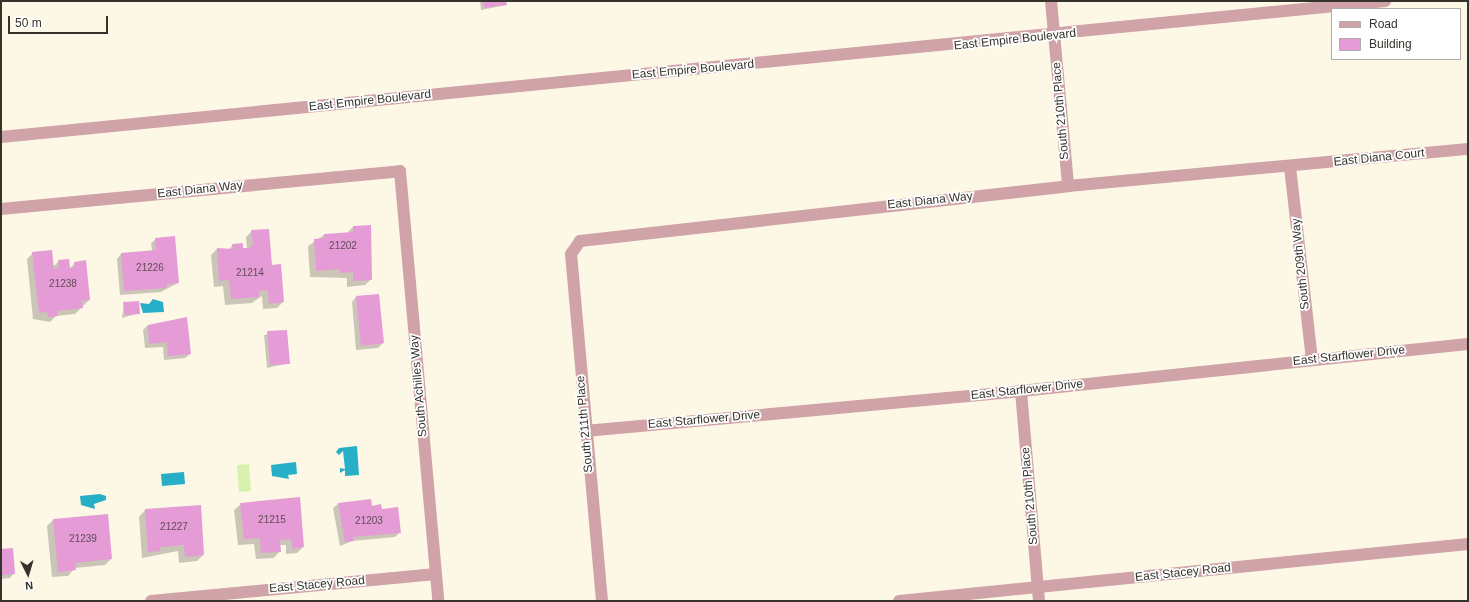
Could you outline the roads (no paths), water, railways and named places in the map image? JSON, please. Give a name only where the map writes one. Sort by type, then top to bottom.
[{"type":"street","name":"South 210th Place","points":[[1051,1],[1068,186]]},
{"type":"street","name":"East Empire Boulevard","points":[[1,137],[1055,36],[1385,1]]},
{"type":"street","name":"East Diana Court","points":[[1290,167],[1468,149]]},
{"type":"street","name":"East Diana Way","points":[[573,246],[590,238],[1068,186],[1290,167]]},
{"type":"street","name":"South 209th Way","points":[[1290,167],[1312,360]]},
{"type":"street","name":"East Diana Way","points":[[1,209],[400,171]]},
{"type":"street","name":"South Achilles Way","points":[[400,171],[438,601]]},
{"type":"street","name":"South 211th Place","points":[[573,246],[585,431],[602,601]]},
{"type":"street","name":"East Starflower Drive","points":[[585,431],[1021,391],[1468,344]]},
{"type":"street","name":"South 210th Place","points":[[1021,391],[1040,601]]},
{"type":"street","name":"East Stacey Road","points":[[899,601],[1468,544]]},
{"type":"street","name":"East Stacey Road","points":[[151,601],[436,574]]},
{"type":"water","points":[[153,299],[163,302],[164,312],[143,313],[140,303],[149,304]]},
{"type":"water","points":[[357,446],[359,475],[345,476],[345,470],[340,473],[340,468],[345,469],[343,451],[339,455],[336,452],[339,448]]},
{"type":"water","points":[[296,462],[297,474],[288,475],[289,479],[272,476],[271,465]]},
{"type":"water","points":[[184,472],[185,484],[162,486],[161,474]]},
{"type":"water","points":[[100,494],[106,496],[106,500],[94,504],[95,509],[81,505],[80,496]]}]
